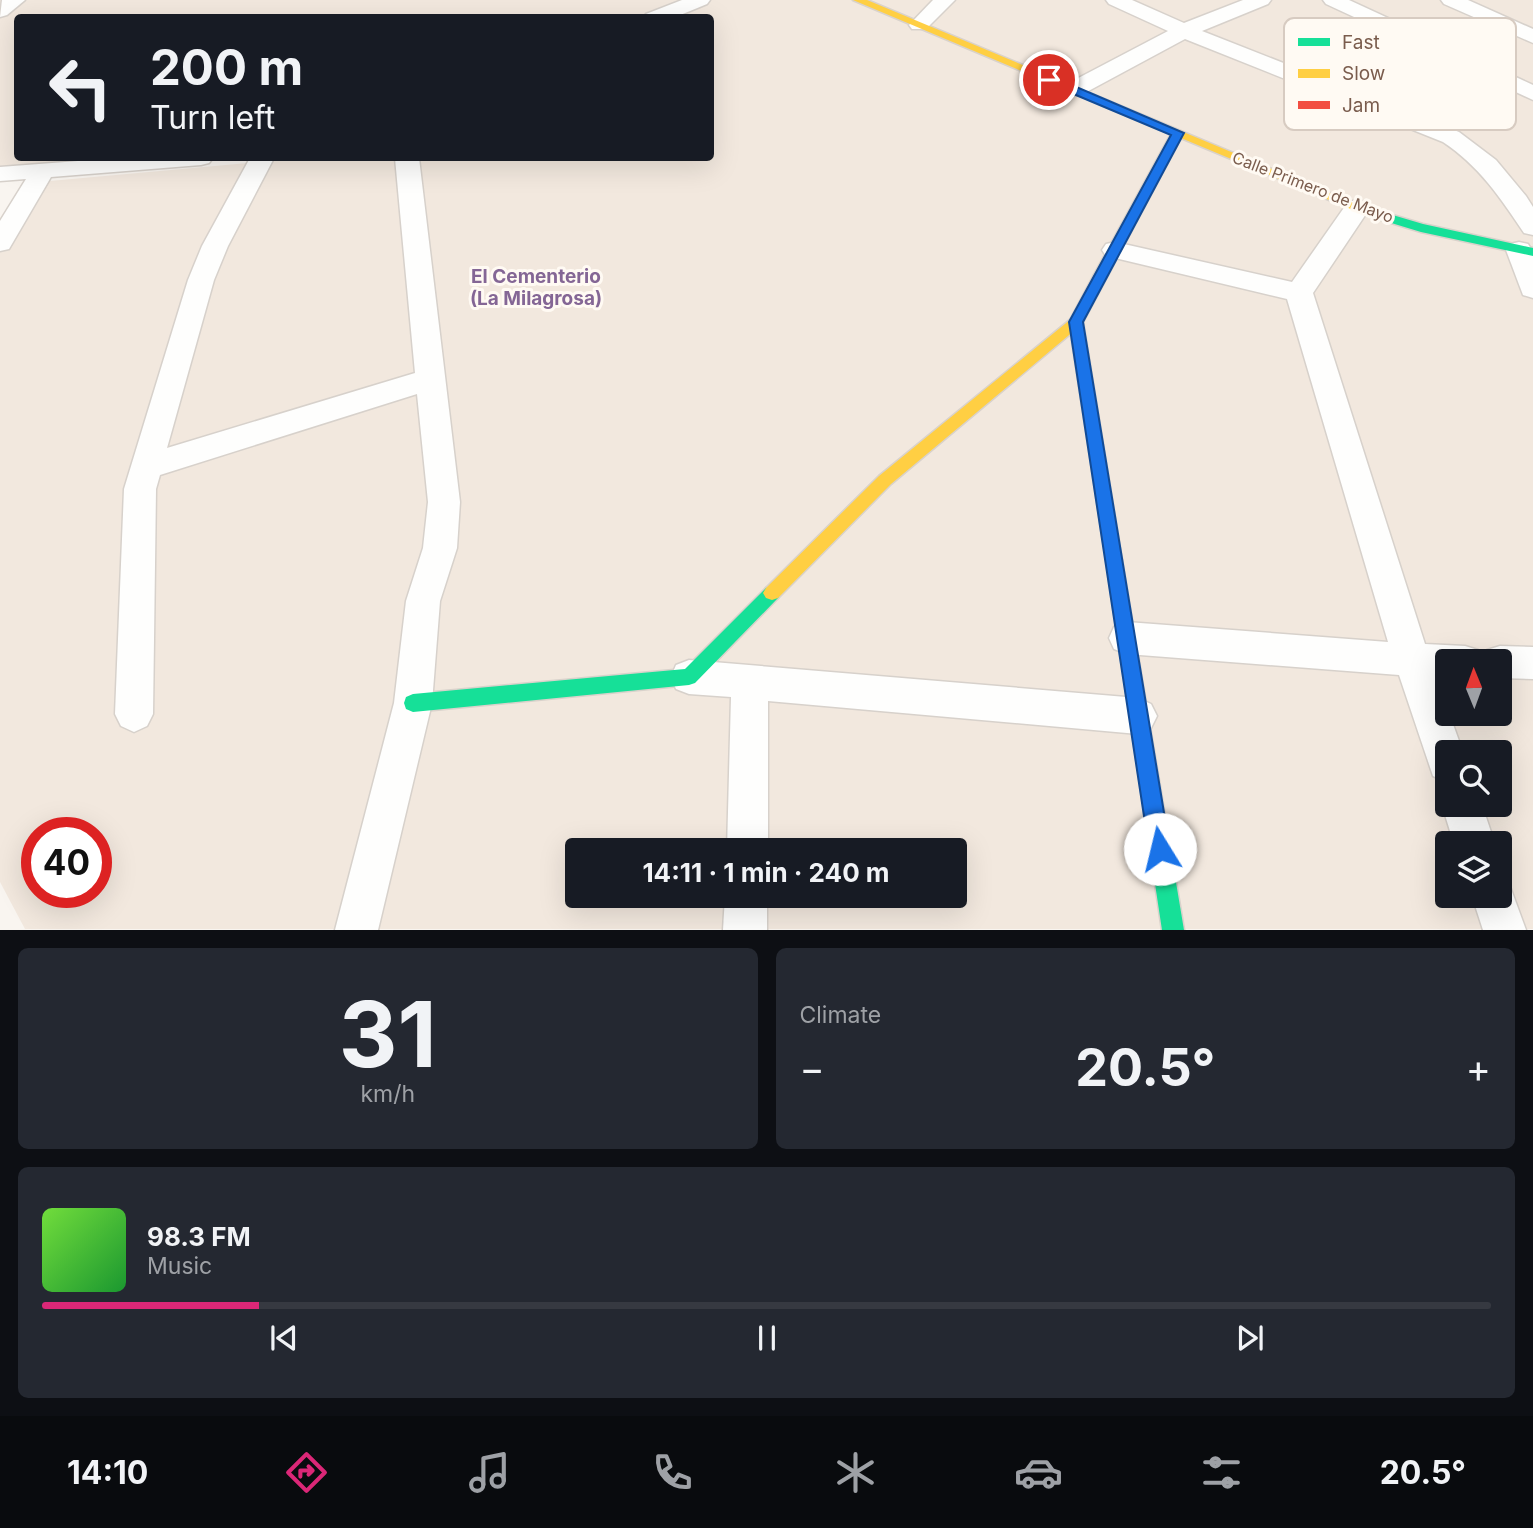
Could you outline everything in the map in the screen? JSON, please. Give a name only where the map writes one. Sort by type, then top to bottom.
[{"type":"street","points":[[0,11],[15,0]]},
{"type":"street","points":[[663,14],[700,0]]},
{"type":"street","name":"Calle Primero de Mayo","points":[[858,0],[1357,208],[1420,228],[1526,251]]},
{"type":"street","points":[[919,25],[944,0]]},
{"type":"street","points":[[1116,0],[1184,31],[1284,71]]},
{"type":"street","points":[[1073,90],[1184,31],[1261,0]]},
{"type":"street","points":[[1333,0],[1372,18]]},
{"type":"street","points":[[1451,0],[1491,18]]},
{"type":"street","points":[[1516,29],[1533,37]]},
{"type":"street","points":[[1516,85],[1533,93]]},
{"type":"street","points":[[1433,130],[1464,145],[1513,192],[1533,227]]},
{"type":"street","points":[[689,677],[885,480],[1076,322],[1178,133]]},
{"type":"street","points":[[0,174],[167,161]]},
{"type":"street","points":[[134,715],[140,489],[201,280],[215,246],[260,161]]},
{"type":"street","points":[[356,929],[413,703],[423,601],[440,548],[444,502],[407,161]]},
{"type":"street","points":[[0,243],[43,172]]},
{"type":"street","points":[[1300,293],[1357,208]]},
{"type":"street","points":[[1115,250],[1300,293]]},
{"type":"street","points":[[1526,251],[1533,289]]},
{"type":"street","points":[[1300,293],[1412,660],[1439,740]]},
{"type":"street","points":[[1076,322],[1172,929]]},
{"type":"street","points":[[146,467],[430,379]]},
{"type":"street","points":[[1126,638],[1435,661]]},
{"type":"street","points":[[1512,662],[1533,663]]},
{"type":"street","points":[[413,703],[689,677],[1138,716]]},
{"type":"street","points":[[747,838],[750,681]]},
{"type":"street","points":[[745,929],[746,908]]},
{"type":"street","points":[[1497,908],[1505,929]]},
{"type":"shaded area","points":[[0,0],[1533,0],[1533,929],[25,929],[0,882],[0,246],[39,182],[271,161],[714,161],[714,14],[14,14],[14,161],[190,161],[0,166]]},
{"type":"traffic: fast","points":[[1369,212],[1421,228],[1533,252]]},
{"type":"traffic: fast","points":[[1114,560],[1173,930]]},
{"type":"traffic: fast","points":[[413,703],[689,677],[772,593]]},
{"type":"traffic: slow","points":[[858,0],[1369,212]]},
{"type":"traffic: slow","points":[[1101,275],[1178,133]]},
{"type":"traffic: slow","points":[[772,593],[885,480],[1076,322]]},
{"type":"traffic: jam","points":[[1101,275],[1076,322],[1114,560]]},
{"type":"district","name":"El Cementerio (La Milagrosa)","points":[[536,287]]},
{"type":"route","points":[[1049,80],[1178,133],[1076,322],[1160,849]]}]
